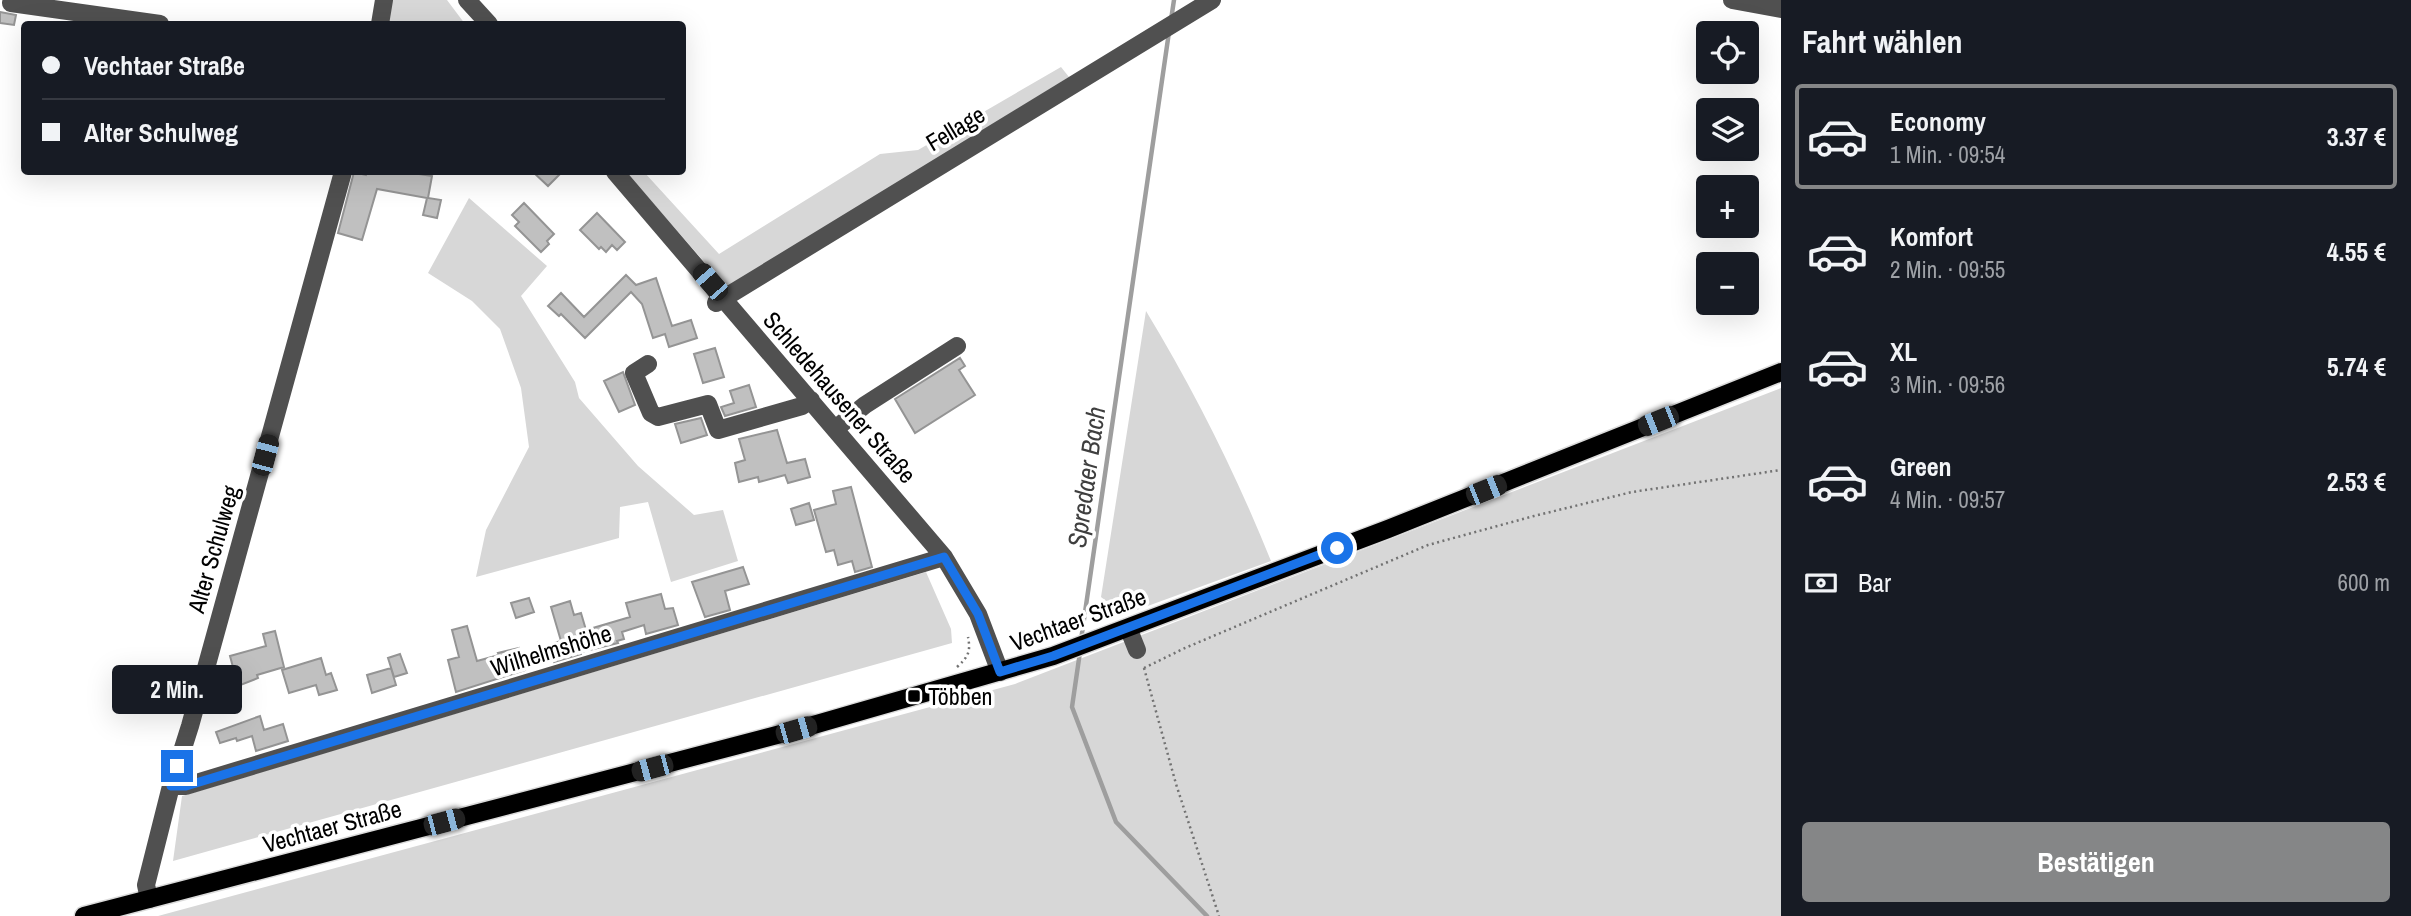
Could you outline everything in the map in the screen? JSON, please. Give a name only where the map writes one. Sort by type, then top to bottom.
[{"type":"main road","name":"Vechtaer Straße","points":[[84,916],[783,733],[1053,656],[1388,529],[1781,372]]},
{"type":"street","points":[[380,21],[384,0]]},
{"type":"street","points":[[467,0],[486,21]]},
{"type":"street","name":"Fellage","points":[[719,301],[1212,0]]},
{"type":"street","points":[[1732,0],[1781,9]]},
{"type":"street","points":[[11,3],[139,21]]},
{"type":"street","name":"Alter Schulweg","points":[[149,899],[146,885],[171,786],[341,175]]},
{"type":"street","name":"Schledehausener Straße","points":[[617,175],[719,301],[811,400],[944,557],[978,614],[1000,672]]},
{"type":"street","points":[[835,429],[865,405],[957,346]]},
{"type":"street","points":[[648,364],[634,373],[650,414],[658,417],[708,404],[718,430],[802,406],[811,400]]},
{"type":"street","name":"Wilhelmshöhe","points":[[171,786],[186,786],[944,557]]},
{"type":"path","points":[[1144,668],[1428,545],[1632,492],[1781,470]]},
{"type":"path","points":[[1134,643],[1144,668],[1176,784],[1219,916]]},
{"type":"shaded area","points":[[389,0],[447,0],[463,21],[384,21]]},
{"type":"shaded area","points":[[1061,67],[1069,77],[727,288],[629,175],[647,175],[719,254],[880,154],[918,150]]},
{"type":"shaded area","points":[[469,198],[547,266],[521,296],[575,382],[579,398],[638,466],[694,515],[723,510],[738,561],[671,582],[648,502],[620,507],[619,538],[476,577],[486,530],[529,447],[521,388],[500,329],[472,301],[428,273]]},
{"type":"shaded area","points":[[1146,311],[1213,433],[1271,561],[1123,615],[1101,597]]},
{"type":"shaded area","points":[[1781,388],[1781,916],[158,916],[1015,684]]},
{"type":"shaded area","points":[[926,572],[951,629],[952,643],[173,861],[182,796]]},
{"type":"building","points":[[0,12],[16,15],[14,25],[0,23]]},
{"type":"building","points":[[353,175],[432,176],[428,198],[441,200],[437,218],[423,215],[427,198],[377,189],[362,240],[338,233]]},
{"type":"building","points":[[536,175],[559,175],[548,186]]},
{"type":"building","points":[[524,203],[554,234],[541,252],[515,226],[519,222],[512,215]]},
{"type":"building","points":[[597,213],[625,242],[617,250],[612,245],[606,252],[601,247],[599,249],[580,230]]},
{"type":"building","points":[[626,275],[636,285],[656,278],[672,326],[691,320],[697,338],[669,347],[665,334],[653,338],[642,304],[631,292],[585,338],[561,314],[559,316],[548,306],[561,293],[584,317]]},
{"type":"building","points":[[715,348],[724,377],[703,383],[694,354]]},
{"type":"building","points":[[960,358],[965,366],[959,370],[975,395],[915,433],[895,399]]},
{"type":"building","points":[[623,372],[635,405],[619,412],[604,381]]},
{"type":"building","points":[[749,385],[756,407],[725,416],[721,407],[734,403],[730,391]]},
{"type":"building","points":[[701,418],[707,435],[681,443],[675,424]]},
{"type":"building","points":[[777,430],[787,463],[805,459],[810,477],[788,483],[785,475],[759,482],[758,477],[739,482],[735,463],[745,460],[739,439]]},
{"type":"building","points":[[851,487],[872,567],[855,572],[852,561],[838,565],[834,550],[826,552],[814,510],[836,504],[833,491]]},
{"type":"building","points":[[809,503],[814,520],[796,525],[791,509]]},
{"type":"building","points":[[743,567],[749,584],[725,591],[730,610],[705,617],[692,582]]},
{"type":"building","points":[[661,594],[665,609],[673,608],[678,625],[646,634],[644,625],[622,632],[624,639],[617,641],[618,643],[554,662],[548,645],[561,641],[551,607],[570,601],[574,615],[581,613],[586,630],[630,617],[626,603]]},
{"type":"building","points":[[529,598],[534,612],[516,618],[511,603]]},
{"type":"building","points":[[467,626],[477,661],[519,648],[525,670],[456,692],[448,660],[459,657],[452,630]]},
{"type":"building","points":[[275,631],[284,667],[257,675],[258,678],[238,686],[230,656],[266,646],[263,634]]},
{"type":"building","points":[[400,654],[407,673],[394,677],[388,658]]},
{"type":"building","points":[[321,658],[326,675],[331,673],[337,690],[319,695],[316,685],[289,693],[282,670]]},
{"type":"building","points":[[391,668],[396,685],[372,693],[367,675]]},
{"type":"building","points":[[260,716],[264,730],[283,724],[288,741],[256,751],[252,736],[220,743],[216,732]]},
{"type":"waterway","name":"Spredaer Bach","points":[[1171,20],[1174,0]]},
{"type":"waterway","name":"Spredaer Bach","points":[[1081,640],[1169,32]]},
{"type":"waterway","name":"Spredaer Bach","points":[[1080,652],[1072,707],[1116,822],[1207,916]]},
{"type":"place","name":"Többen","points":[[914,696]]},
{"type":"route","points":[[177,766],[171,786],[186,786],[944,557],[978,614],[1000,672],[1053,656],[1337,548]]}]
